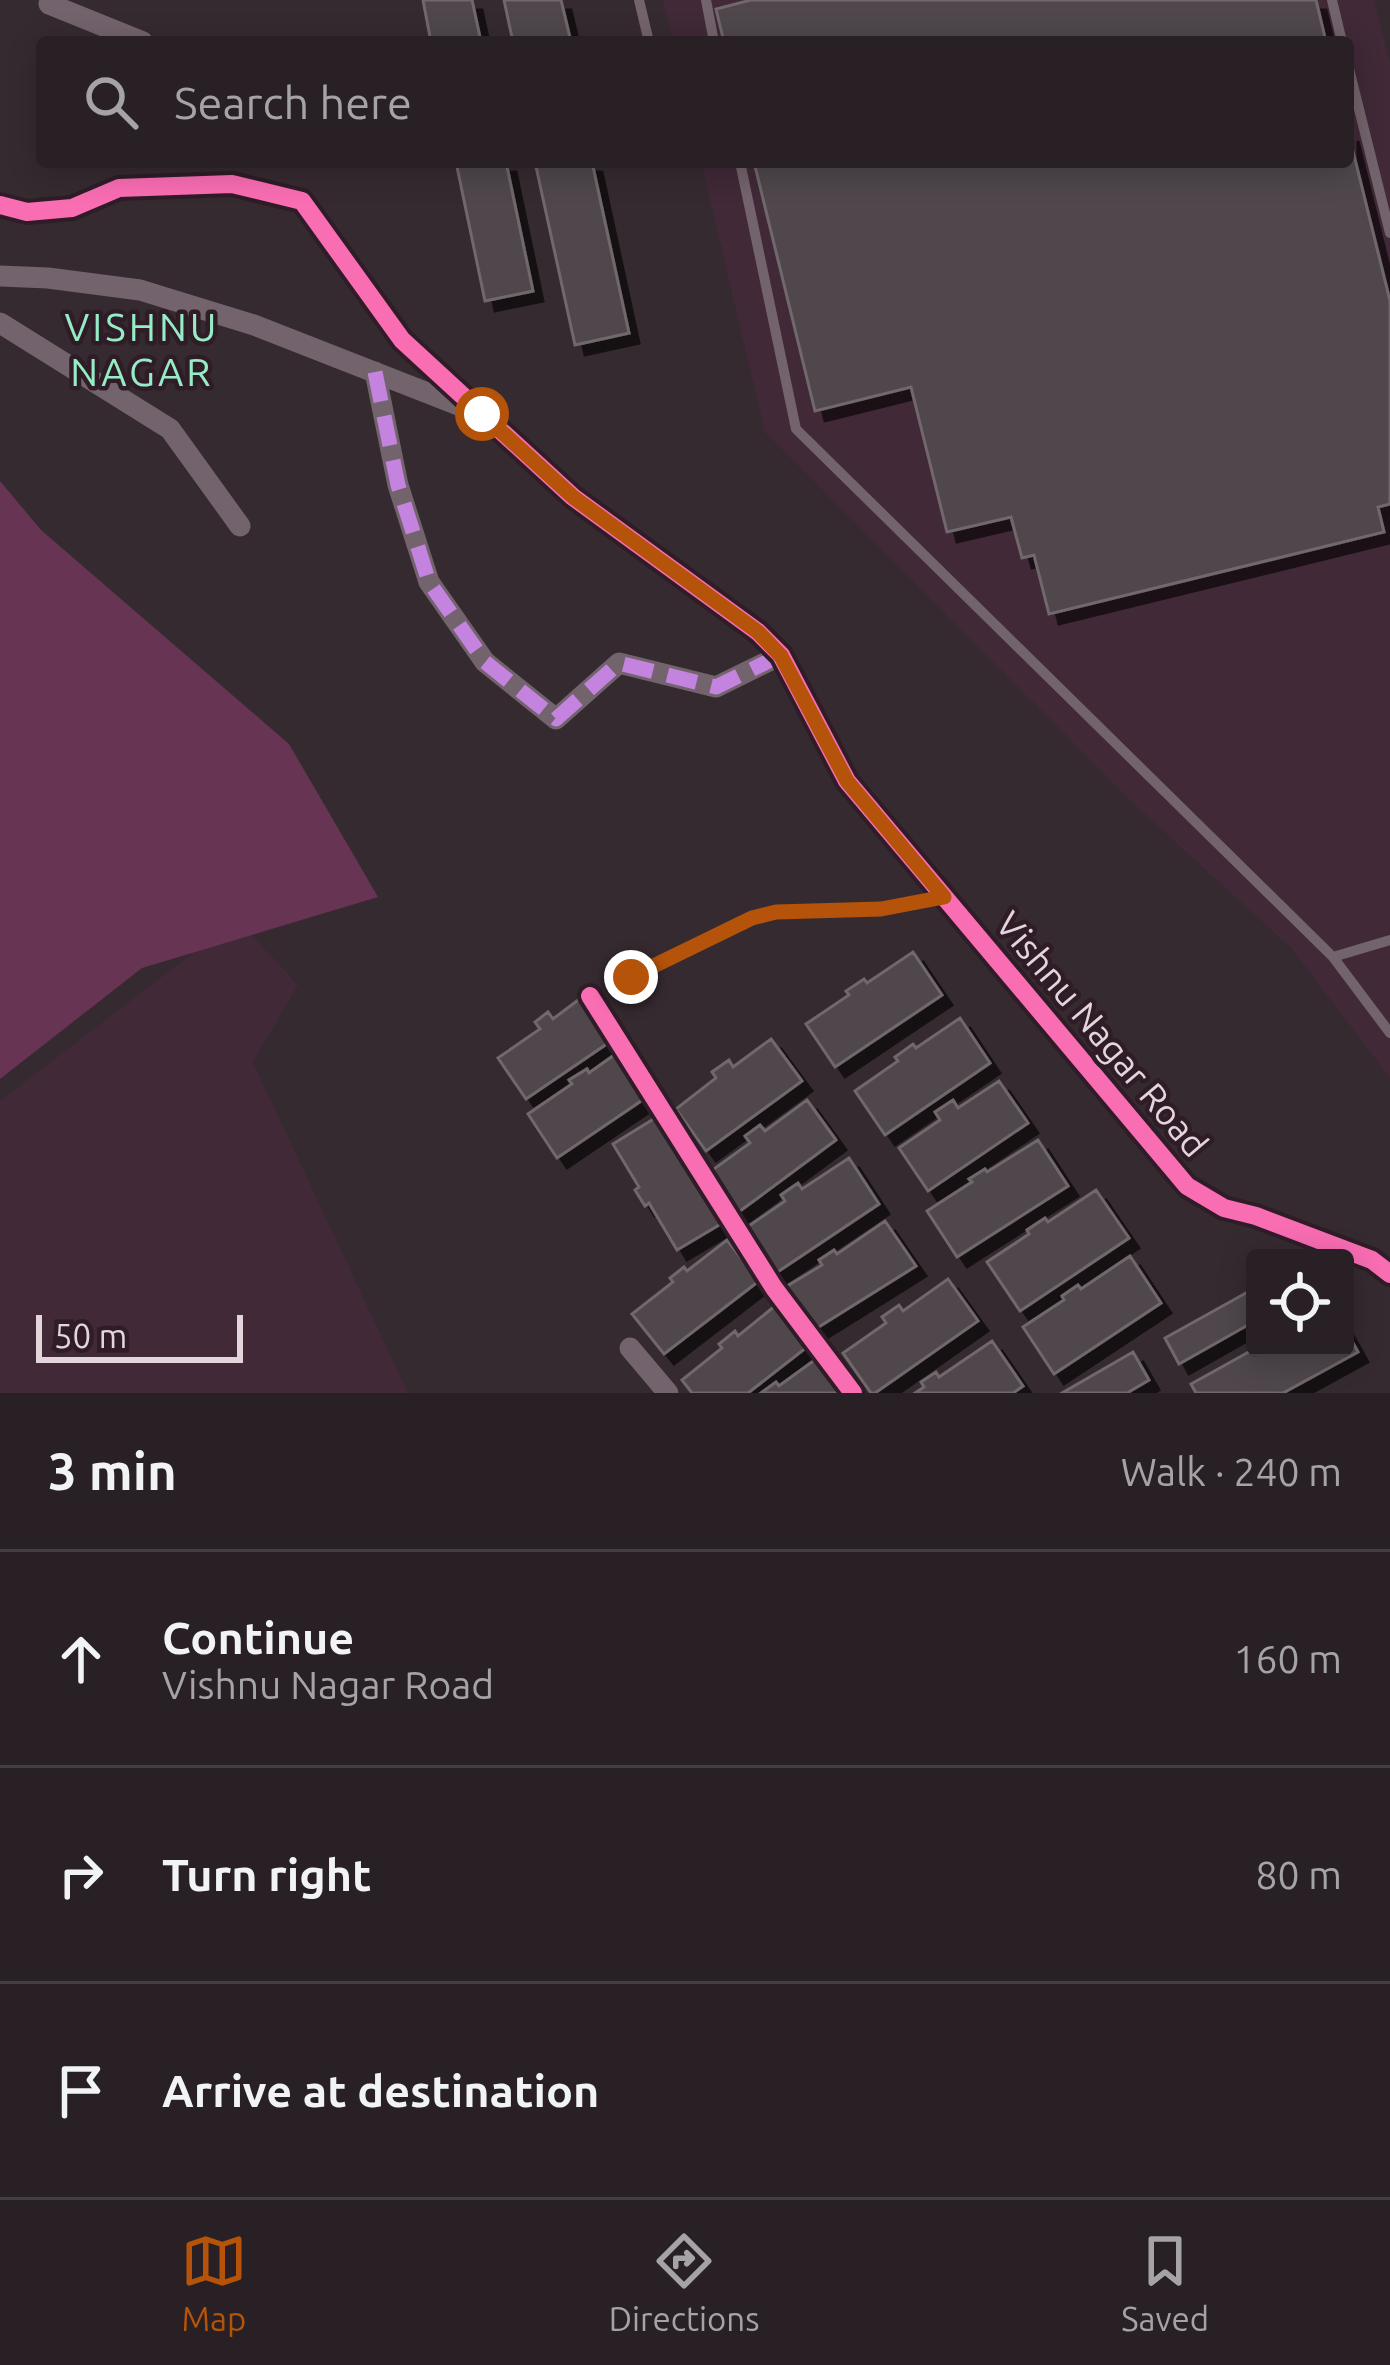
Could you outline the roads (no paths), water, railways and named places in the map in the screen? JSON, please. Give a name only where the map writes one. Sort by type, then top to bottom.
[{"type":"street","points":[[48,1],[129,36]]},
{"type":"street","name":"Vishnu Nagar Road","points":[[0,205],[27,212],[72,208],[119,188],[213,173],[232,184],[302,201],[402,340],[573,497],[758,632],[781,656],[847,781],[1187,1186],[1224,1208],[1372,1260],[1390,1274]]},
{"type":"street","points":[[0,276],[140,290],[254,326],[482,414]]},
{"type":"street","points":[[0,323],[170,429],[240,526]]},
{"type":"street","points":[[375,372],[398,485],[429,582],[485,662],[556,719],[619,663],[716,687],[781,656]]},
{"type":"street","points":[[590,996],[773,1288],[854,1393]]},
{"type":"street","points":[[630,1348],[668,1393]]},
{"type":"lane","points":[[639,0],[648,36]]},
{"type":"lane","points":[[706,0],[713,36]]},
{"type":"lane","points":[[1332,0],[1341,36]]},
{"type":"lane","points":[[1354,89],[1390,233]]},
{"type":"lane","points":[[741,168],[796,429],[1334,957],[1390,1033]]},
{"type":"lane","points":[[631,977],[752,918],[776,912],[881,909],[944,897]]},
{"type":"lane","points":[[1334,957],[1390,940]]},
{"type":"district","name":"VISHNU NAGAR","points":[[142,350]]}]
